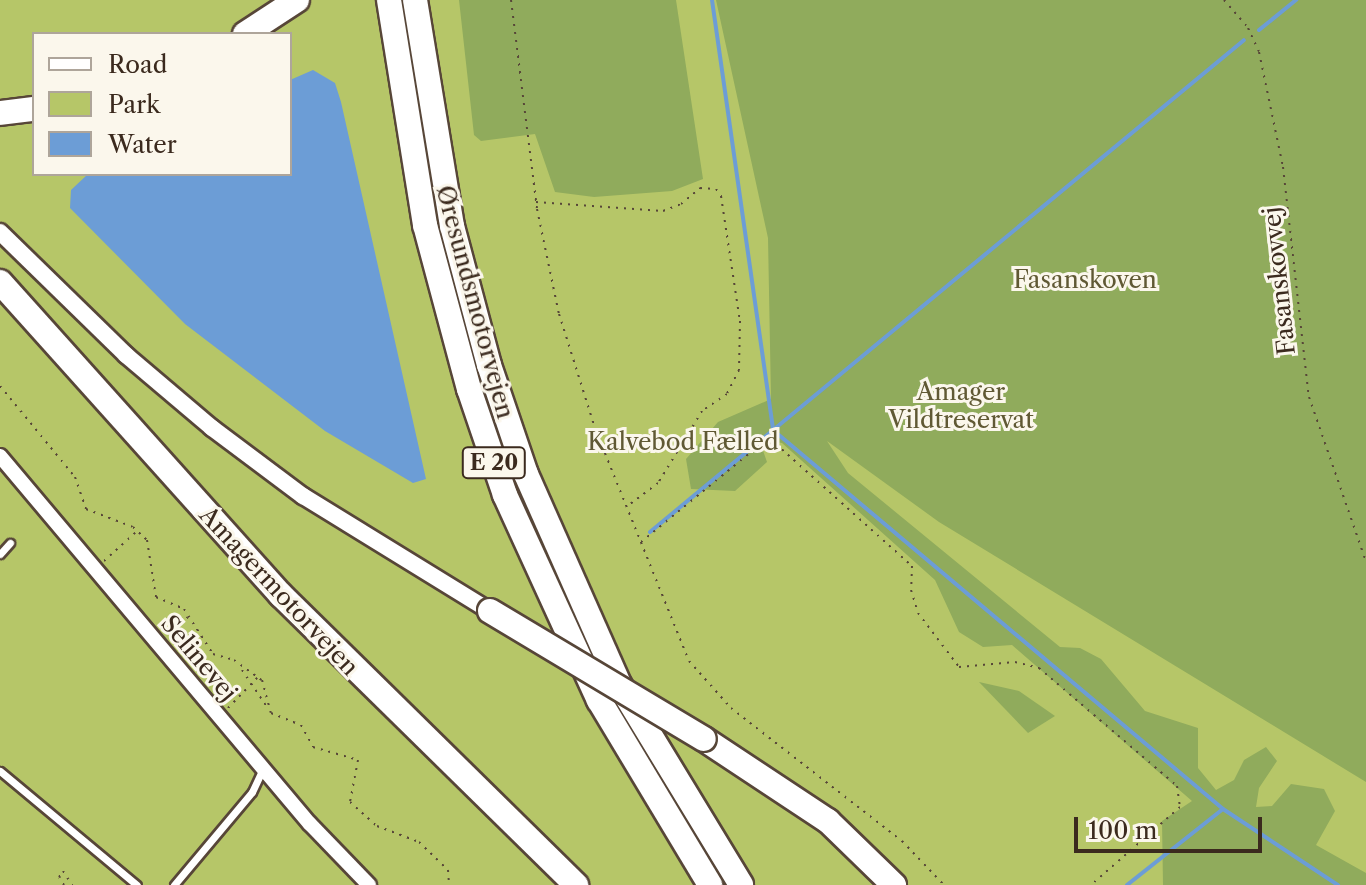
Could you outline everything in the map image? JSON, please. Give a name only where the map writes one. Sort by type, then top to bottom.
[{"type":"highway","points":[[248,32],[297,0]]},
{"type":"highway","name":"Øresundsmotorvejen","points":[[389,0],[425,225],[496,468],[549,599],[599,700],[710,885]]},
{"type":"highway","name":"Øresundsmotorvejen","points":[[415,0],[452,226],[489,365],[526,474],[619,684],[741,885]]},
{"type":"highway","points":[[0,113],[32,109]]},
{"type":"highway","name":"Amagermotorvejen","points":[[0,282],[291,605],[576,885]]},
{"type":"highway","points":[[490,611],[704,739],[828,821],[894,885]]},
{"type":"street","points":[[0,232],[126,355],[224,437],[303,496],[490,611]]},
{"type":"street","name":"Selinevej","points":[[0,456],[263,768],[369,885]]},
{"type":"lane","points":[[0,554],[10,543]]},
{"type":"lane","points":[[174,885],[252,792],[263,768]]},
{"type":"lane","points":[[0,771],[137,885]]},
{"type":"path","points":[[511,0],[536,202],[559,314],[596,431],[671,623],[708,686],[902,841],[944,885]]},
{"type":"path","name":"Fasanskovvej","points":[[1224,0],[1248,28],[1259,52],[1283,167],[1309,397],[1366,562]]},
{"type":"path","points":[[536,202],[663,211],[681,204],[700,188],[716,189],[721,196],[740,321],[739,370],[727,394],[702,411],[658,483],[627,507]]},
{"type":"path","points":[[0,386],[75,477],[86,509],[137,532],[150,546],[156,597],[181,606],[213,654],[258,677],[267,687],[268,708]]},
{"type":"path","points":[[640,542],[762,443],[776,444],[912,566],[911,590],[918,613],[959,667],[1015,662],[1039,668],[1177,786],[1180,807],[1091,885]]},
{"type":"path","points":[[102,562],[137,532]]},
{"type":"path","points":[[168,637],[189,616]]},
{"type":"path","points":[[241,667],[250,686],[268,708],[301,725],[313,747],[358,760],[350,802],[377,826],[419,842],[448,870],[449,885]]},
{"type":"path","points":[[227,709],[258,677]]},
{"type":"path","points":[[64,885],[59,877],[63,871],[72,885]]},
{"type":"green space","name":"Kalvebod Fælled","points":[[0,0],[1366,0],[1366,885],[0,885]]},
{"type":"green space","points":[[459,0],[676,0],[703,179],[672,191],[594,197],[555,192],[535,134],[481,141],[474,135]]},
{"type":"green space","name":"Fasanskoven","points":[[716,0],[1366,0],[1366,782],[939,522],[827,441],[848,473],[1060,647],[1080,648],[1101,659],[1145,711],[1198,728],[1198,768],[1216,790],[1234,780],[1244,760],[1266,747],[1277,761],[1259,788],[1256,807],[1272,806],[1291,784],[1324,789],[1335,811],[1316,845],[1366,873],[1366,885],[1163,885],[1162,821],[1192,801],[1012,645],[983,647],[959,632],[935,580],[782,443],[759,439],[767,462],[735,491],[691,489],[686,459],[718,422],[771,399],[768,238]]},
{"type":"green space","points":[[979,682],[1019,691],[1055,716],[1028,733]]},
{"type":"water","points":[[313,70],[335,83],[426,479],[413,483],[325,431],[185,324],[70,208],[71,190],[86,176],[292,176],[292,79]]},
{"type":"waterway","points":[[712,0],[773,430],[1223,809],[1338,885]]},
{"type":"waterway","points":[[1259,30],[1296,0]]},
{"type":"waterway","points":[[650,532],[1244,40]]},
{"type":"waterway","points":[[1127,885],[1223,809]]},
{"type":"park label","name":"Amager Vildtreservat","points":[[961,406]]}]
